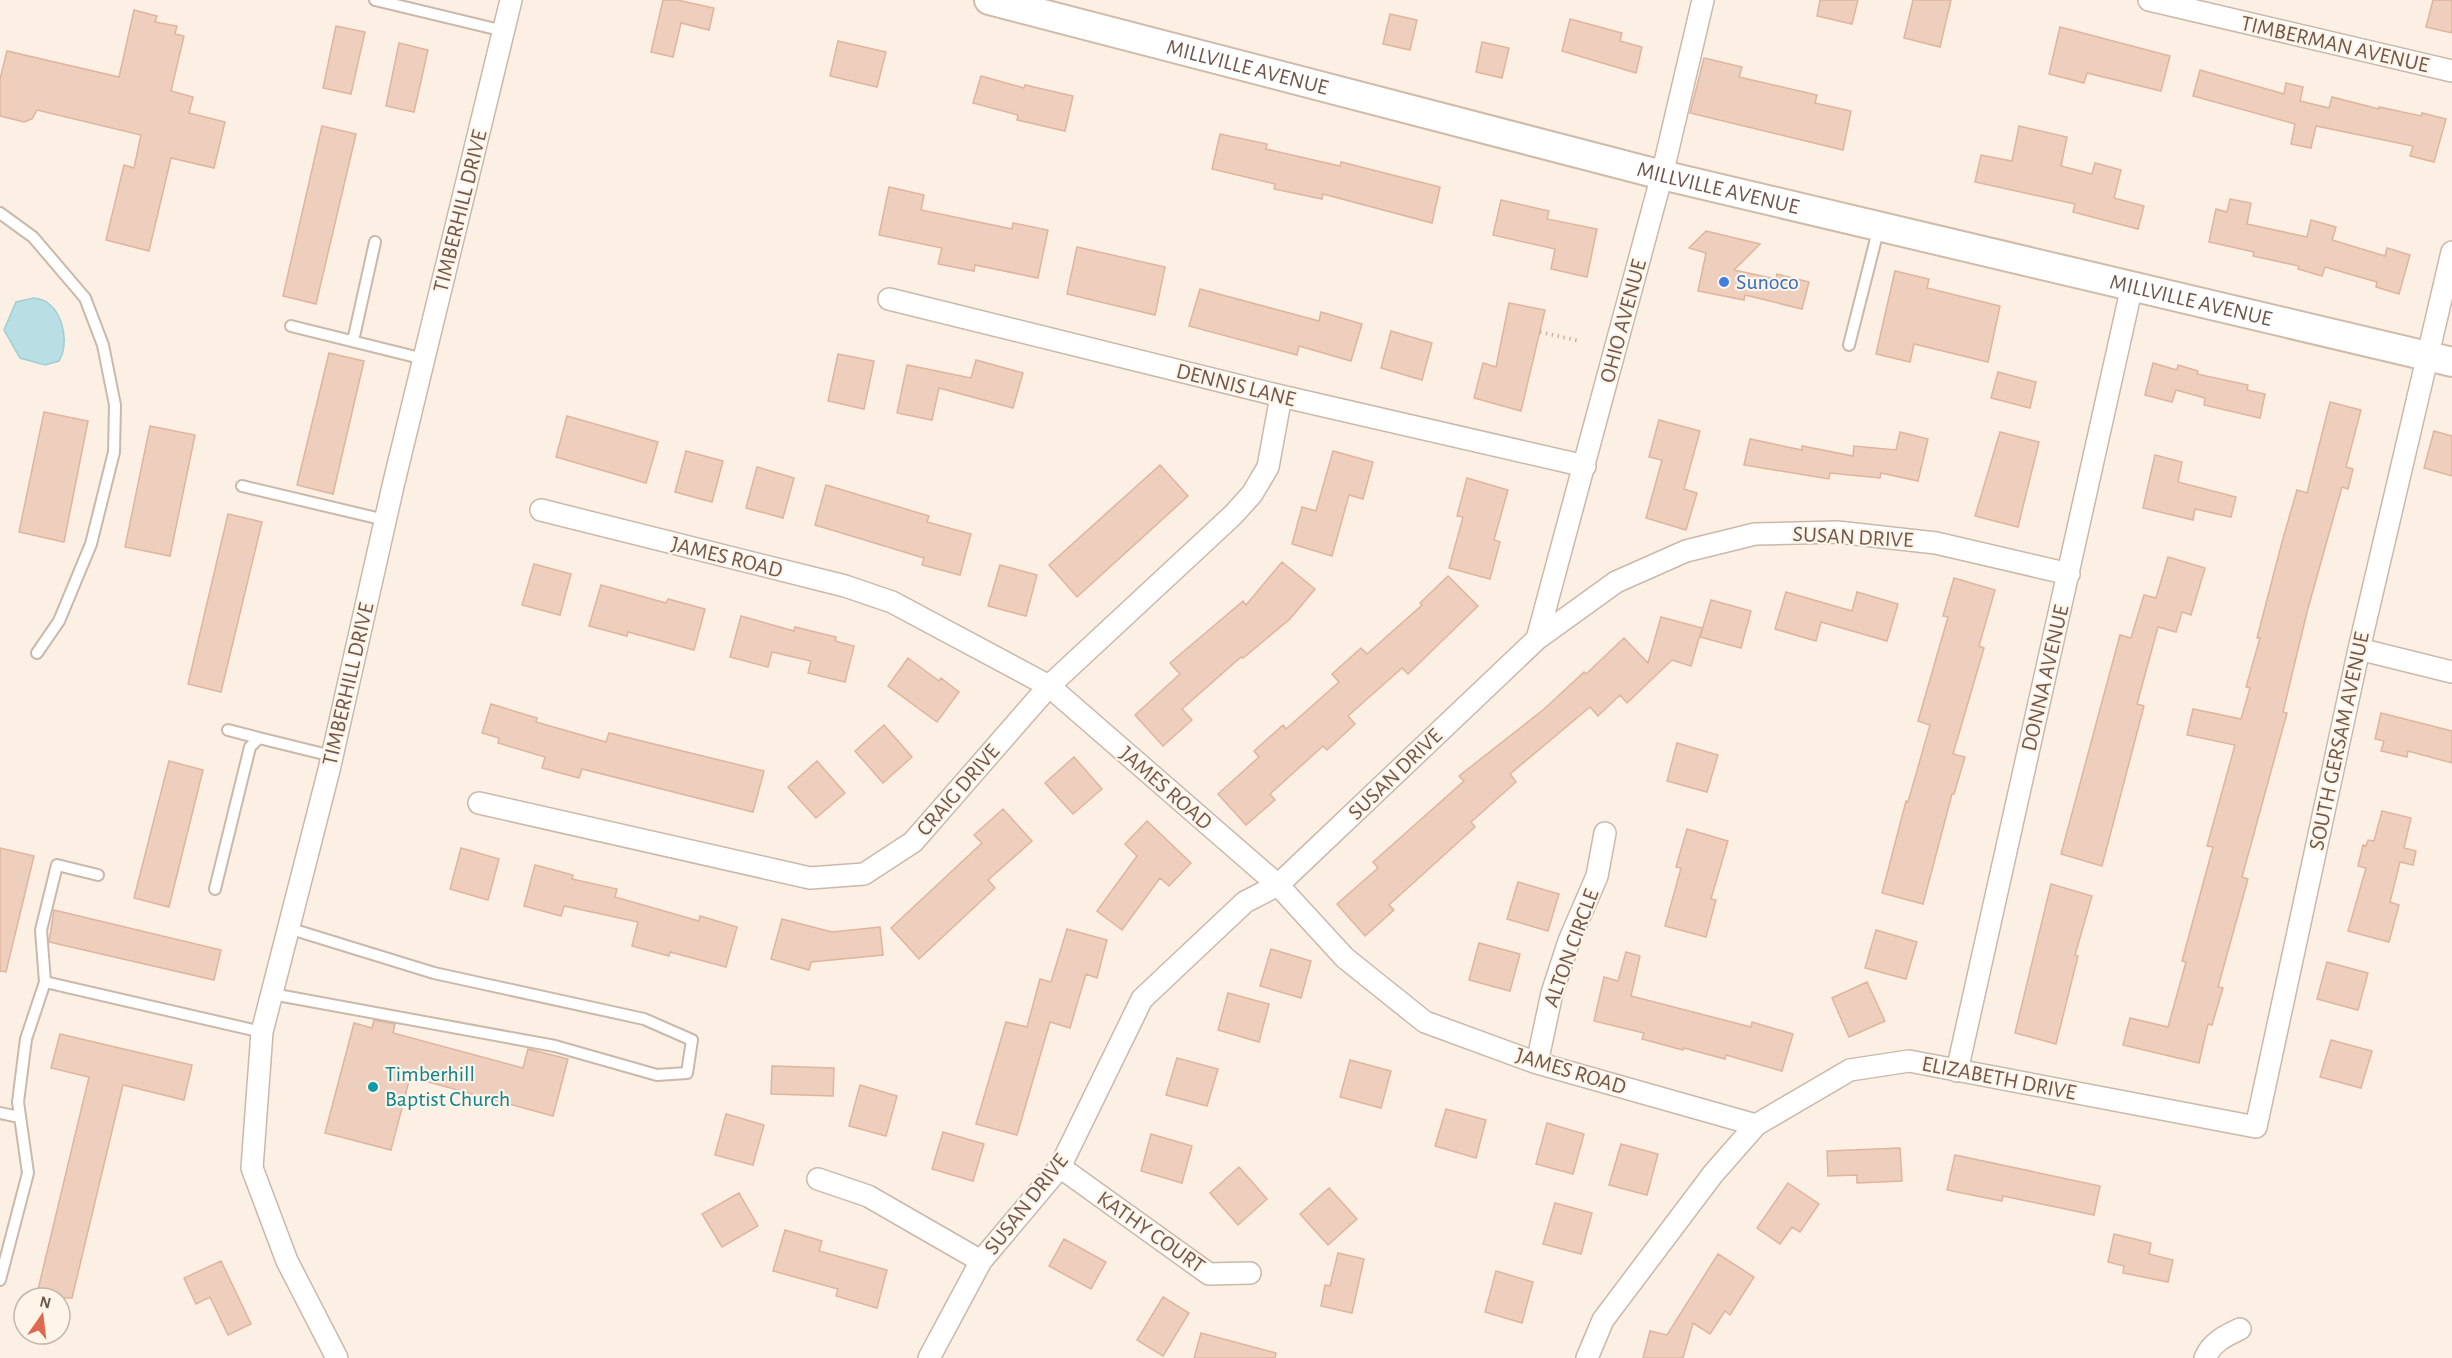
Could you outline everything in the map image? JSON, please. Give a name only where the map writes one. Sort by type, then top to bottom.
[{"type":"main road","name":"MILLVILLE AVENUE","points":[[999,1],[1662,175],[2440,360]]},
{"type":"street","name":"TIMBERHILL DRIVE","points":[[337,1358],[287,1261],[252,1168],[262,1032],[332,756],[423,359],[511,0]]},
{"type":"street","name":"OHIO AVENUE","points":[[1537,639],[1662,175],[1703,0]]},
{"type":"street","name":"TIMBERMAN AVENUE","points":[[2148,0],[2452,71]]},
{"type":"street","name":"SOUTH GERSAM AVENUE","points":[[2256,1127],[2359,649],[2440,360],[2452,252]]},
{"type":"street","name":"DONNA AVENUE","points":[[1957,1071],[2132,286]]},
{"type":"street","name":"DENNIS LANE","points":[[889,299],[1281,396],[1585,466]]},
{"type":"street","name":"CRAIG DRIVE","points":[[479,802],[810,878],[864,874],[913,842],[1049,686],[1233,515],[1252,494],[1268,467],[1281,396]]},
{"type":"street","name":"JAMES ROAD","points":[[541,510],[845,586],[892,602],[1049,686],[1278,885],[1345,958],[1425,1022],[1537,1063],[1756,1125]]},
{"type":"street","name":"SUSAN DRIVE","points":[[929,1358],[981,1261],[1060,1167],[1142,999],[1245,902],[1278,885],[1537,639],[1616,582],[1686,551],[1755,534],[1836,532],[1936,543],[2069,574]]},
{"type":"street","points":[[2359,649],[2452,672]]},
{"type":"street","name":"ALTON CIRCLE","points":[[1537,1063],[1552,993],[1569,941],[1597,876],[1605,833]]},
{"type":"street","name":"ELIZABETH DRIVE","points":[[1587,1358],[1603,1320],[1713,1174],[1756,1125],[1850,1070],[1909,1061],[2256,1127]]},
{"type":"street","name":"KATHY COURT","points":[[1060,1167],[1209,1274],[1250,1273]]},
{"type":"street","points":[[818,1179],[868,1196],[981,1261]]},
{"type":"street","points":[[2205,1358],[2209,1349],[2224,1336],[2240,1329]]},
{"type":"lane","points":[[375,0],[504,31]]},
{"type":"lane","points":[[0,213],[33,237],[85,298],[103,345],[115,405],[114,452],[91,544],[59,621],[37,654]]},
{"type":"lane","points":[[1849,345],[1880,226]]},
{"type":"lane","points":[[353,341],[375,242]]},
{"type":"lane","points":[[291,326],[423,359]]},
{"type":"lane","points":[[243,486],[385,520]]},
{"type":"lane","points":[[228,730],[332,756]]},
{"type":"lane","points":[[215,889],[250,747],[259,738]]},
{"type":"lane","points":[[0,1280],[28,1173],[18,1102],[26,1039],[45,982],[41,930],[57,865],[98,875]]},
{"type":"lane","points":[[272,994],[555,1046],[657,1075],[687,1073],[692,1040],[644,1019],[434,973],[288,928]]},
{"type":"lane","points":[[45,982],[262,1032]]},
{"type":"lane","points":[[0,1113],[19,1117]]},
{"type":"path","points":[[1540,332],[1580,341]]},
{"type":"water","points":[[34,298],[45,301],[53,308],[63,330],[64,347],[59,361],[45,365],[20,358],[4,330],[16,302]]},
{"type":"building","points":[[663,0],[677,0],[714,8],[709,30],[681,23],[673,57],[651,52]]},
{"type":"building","points":[[1820,0],[1858,0],[1852,24],[1817,16]]},
{"type":"building","points":[[1913,0],[1951,0],[1940,47],[1904,38]]},
{"type":"building","points":[[2433,0],[2452,0],[2452,33],[2426,27]]},
{"type":"building","points":[[134,10],[157,16],[155,22],[177,26],[175,34],[184,36],[171,91],[193,97],[189,113],[225,122],[214,168],[171,158],[149,251],[106,240],[124,165],[134,168],[141,135],[37,110],[32,119],[24,122],[0,116],[0,79],[7,51],[119,77]]},
{"type":"building","points":[[1390,14],[1417,20],[1410,50],[1383,44]]},
{"type":"building","points":[[1570,19],[1622,33],[1620,41],[1642,47],[1636,73],[1562,51]]},
{"type":"building","points":[[336,26],[365,32],[351,94],[323,88]]},
{"type":"building","points":[[2060,27],[2170,56],[2161,91],[2087,73],[2084,83],[2049,74]]},
{"type":"building","points":[[838,41],[886,52],[877,87],[830,76]]},
{"type":"building","points":[[1482,42],[1509,48],[1502,78],[1476,72]]},
{"type":"building","points":[[399,43],[428,50],[414,112],[386,106]]},
{"type":"building","points":[[1704,58],[1742,67],[1739,77],[1817,95],[1815,103],[1851,111],[1843,150],[1690,113]]},
{"type":"building","points":[[2200,70],[2284,94],[2286,83],[2303,87],[2300,101],[2329,108],[2332,97],[2379,109],[2379,107],[2421,116],[2422,113],[2446,119],[2434,162],[2410,156],[2413,146],[2316,126],[2311,148],[2291,144],[2295,124],[2193,96]]},
{"type":"building","points":[[981,76],[1024,88],[1025,85],[1073,96],[1065,131],[1017,120],[1018,115],[973,103]]},
{"type":"building","points":[[322,126],[356,134],[316,304],[283,296]]},
{"type":"building","points":[[2019,126],[2067,137],[2061,166],[2092,174],[2095,163],[2121,170],[2114,198],[2144,206],[2138,229],[2073,212],[2075,204],[1975,182],[1981,155],[2012,161]]},
{"type":"building","points":[[1220,134],[1267,144],[1266,149],[1340,166],[1341,162],[1440,187],[1432,223],[1323,194],[1322,199],[1274,189],[1275,184],[1212,169]]},
{"type":"building","points":[[889,187],[924,195],[921,210],[1012,229],[1013,223],[1048,230],[1038,278],[975,265],[974,271],[938,264],[942,248],[879,235]]},
{"type":"building","points":[[2230,199],[2251,203],[2247,224],[2307,237],[2311,220],[2336,227],[2332,240],[2385,256],[2387,248],[2410,255],[2399,294],[2376,287],[2377,282],[2325,267],[2322,276],[2298,269],[2299,266],[2253,256],[2254,252],[2209,242],[2216,209],[2227,212]]},
{"type":"building","points":[[1501,200],[1549,211],[1547,219],[1597,229],[1587,277],[1551,269],[1555,249],[1493,235]]},
{"type":"building","points":[[1706,231],[1760,244],[1734,270],[1776,279],[1777,274],[1809,282],[1802,309],[1745,295],[1744,300],[1698,291],[1706,253],[1689,248]]},
{"type":"building","points":[[1077,247],[1165,267],[1155,315],[1067,294]]},
{"type":"building","points":[[1895,271],[1929,279],[1927,288],[2000,306],[1988,362],[1914,344],[1910,362],[1876,354]]},
{"type":"building","points":[[1200,289],[1319,321],[1321,312],[1362,324],[1351,361],[1299,346],[1297,355],[1189,326]]},
{"type":"building","points":[[1509,303],[1545,310],[1521,411],[1474,398],[1483,363],[1496,367]]},
{"type":"building","points":[[1391,331],[1432,343],[1422,380],[1381,368]]},
{"type":"building","points":[[329,353],[364,361],[333,494],[297,485]]},
{"type":"building","points":[[838,354],[874,361],[864,409],[828,401]]},
{"type":"building","points":[[976,360],[1023,373],[1013,408],[939,388],[932,420],[897,413],[907,365],[971,378]]},
{"type":"building","points":[[2153,363],[2177,370],[2178,365],[2198,371],[2197,374],[2248,385],[2247,390],[2265,394],[2260,418],[2204,405],[2205,398],[2176,390],[2172,402],[2145,395]]},
{"type":"building","points":[[1998,372],[2036,382],[2030,408],[1991,398]]},
{"type":"building","points":[[2330,402],[2361,410],[2346,467],[2353,469],[2348,489],[2342,487],[2307,612],[2283,712],[2287,713],[2242,877],[2248,879],[2218,987],[2223,988],[2212,1025],[2208,1024],[2199,1063],[2123,1045],[2130,1018],[2168,1027],[2186,962],[2182,961],[2213,847],[2207,846],[2235,745],[2187,735],[2193,709],[2241,719],[2250,688],[2246,687],[2260,638],[2257,638],[2282,542],[2297,490],[2307,493]]},
{"type":"building","points":[[44,412],[88,421],[64,542],[19,532]]},
{"type":"building","points":[[567,416],[658,442],[646,483],[556,457]]},
{"type":"building","points":[[1659,420],[1700,431],[1684,489],[1697,493],[1686,530],[1646,518],[1662,460],[1649,457]]},
{"type":"building","points":[[150,426],[195,435],[170,556],[125,547]]},
{"type":"building","points":[[2434,431],[2452,436],[2452,476],[2424,468]]},
{"type":"building","points":[[1900,432],[1928,439],[1918,481],[1881,473],[1880,478],[1830,473],[1829,479],[1744,465],[1750,439],[1802,450],[1802,446],[1853,456],[1854,446],[1896,450]]},
{"type":"building","points":[[2000,432],[2039,442],[2018,527],[1975,516]]},
{"type":"building","points":[[686,451],[723,461],[712,502],[675,492]]},
{"type":"building","points":[[1333,451],[1373,462],[1363,499],[1349,495],[1332,556],[1292,544],[1302,507],[1316,511]]},
{"type":"building","points":[[2155,455],[2182,462],[2178,482],[2236,497],[2231,517],[2195,509],[2193,520],[2143,508]]},
{"type":"building","points":[[1160,465],[1188,496],[1077,597],[1049,565]]},
{"type":"building","points":[[757,467],[794,478],[783,518],[746,508]]},
{"type":"building","points":[[1467,478],[1508,490],[1494,540],[1500,542],[1490,579],[1449,568],[1463,517],[1457,516]]},
{"type":"building","points":[[826,485],[929,516],[927,522],[971,534],[960,575],[922,565],[924,558],[815,525]]},
{"type":"building","points":[[228,514],[262,522],[221,692],[188,684]]},
{"type":"building","points":[[2168,557],[2205,568],[2191,615],[2182,612],[2176,632],[2158,627],[2137,704],[2144,706],[2102,866],[2061,854],[2120,635],[2131,638],[2144,595],[2156,598]]},
{"type":"building","points":[[1282,562],[1315,589],[1290,619],[1243,658],[1241,657],[1182,709],[1192,720],[1163,746],[1135,715],[1180,674],[1170,663],[1243,601],[1246,605]]},
{"type":"building","points":[[534,564],[571,574],[560,615],[522,605]]},
{"type":"building","points":[[1000,565],[1037,575],[1026,616],[988,606]]},
{"type":"building","points":[[1448,576],[1478,606],[1408,674],[1402,668],[1348,716],[1355,724],[1327,750],[1323,746],[1270,794],[1275,800],[1246,825],[1218,794],[1259,757],[1254,751],[1283,725],[1286,729],[1339,682],[1332,674],[1361,648],[1367,654],[1422,605],[1420,603]]},
{"type":"building","points":[[1954,578],[1995,590],[1979,646],[1984,648],[1953,754],[1965,757],[1954,794],[1952,794],[1923,904],[1882,893],[1906,801],[1908,802],[1930,725],[1918,721],[1948,617],[1943,616]]},
{"type":"building","points":[[601,585],[666,603],[668,599],[705,609],[694,650],[628,632],[627,636],[589,626]]},
{"type":"building","points":[[1786,592],[1852,611],[1857,592],[1898,604],[1887,641],[1821,622],[1816,641],[1775,629]]},
{"type":"building","points":[[1711,600],[1751,611],[1741,648],[1700,637]]},
{"type":"building","points":[[741,616],[794,631],[795,627],[836,637],[835,641],[854,646],[845,682],[808,673],[811,661],[772,652],[768,667],[730,657]]},
{"type":"building","points":[[1661,617],[1702,628],[1691,666],[1672,660],[1627,703],[1620,695],[1598,716],[1590,707],[1510,774],[1516,782],[1471,822],[1475,827],[1389,905],[1394,910],[1365,936],[1337,904],[1378,868],[1373,862],[1464,781],[1459,776],[1543,710],[1624,638],[1648,663]]},
{"type":"building","points":[[908,658],[939,681],[941,678],[959,692],[937,722],[888,686]]},
{"type":"building","points":[[491,704],[537,718],[536,722],[606,742],[609,733],[764,771],[753,812],[582,769],[579,778],[542,768],[545,757],[498,743],[499,738],[482,733]]},
{"type":"building","points":[[2381,713],[2452,731],[2452,763],[2408,751],[2407,757],[2381,751],[2384,741],[2375,739]]},
{"type":"building","points":[[884,725],[912,757],[883,783],[855,751]]},
{"type":"building","points":[[1677,743],[1718,755],[1707,792],[1667,781]]},
{"type":"building","points":[[1074,757],[1102,789],[1073,814],[1045,783]]},
{"type":"building","points":[[169,761],[203,770],[169,907],[134,898]]},
{"type":"building","points":[[817,761],[845,793],[816,818],[788,787]]},
{"type":"building","points":[[1003,809],[1032,841],[988,880],[995,888],[919,959],[891,928],[982,843],[974,835]]},
{"type":"building","points":[[2382,811],[2411,818],[2404,848],[2416,851],[2413,865],[2400,862],[2390,902],[2399,905],[2389,942],[2348,931],[2366,868],[2358,866],[2363,845],[2366,846],[2368,840],[2374,841]]},
{"type":"building","points":[[1147,821],[1191,863],[1169,886],[1160,878],[1122,930],[1097,911],[1137,856],[1125,844]]},
{"type":"building","points":[[1687,829],[1728,841],[1711,899],[1716,900],[1706,937],[1665,926],[1681,868],[1676,867]]},
{"type":"building","points":[[0,848],[34,856],[6,972],[0,971]]},
{"type":"building","points":[[461,848],[499,859],[488,900],[450,889]]},
{"type":"building","points":[[535,865],[573,875],[572,879],[617,889],[615,897],[699,921],[700,916],[737,927],[726,967],[670,952],[669,956],[632,946],[638,922],[564,906],[561,916],[524,906]]},
{"type":"building","points":[[1518,882],[1559,894],[1548,931],[1507,919]]},
{"type":"building","points":[[2051,884],[2092,896],[2075,955],[2078,956],[2056,1044],[2015,1033]]},
{"type":"building","points":[[54,910],[221,950],[214,980],[49,942]]},
{"type":"building","points":[[782,919],[832,932],[880,927],[883,955],[811,962],[809,970],[771,959]]},
{"type":"building","points":[[1067,929],[1107,940],[1097,978],[1086,974],[1070,1028],[1050,1022],[1017,1135],[976,1124],[1006,1022],[1027,1027],[1040,979],[1051,982]]},
{"type":"building","points":[[1876,930],[1917,942],[1906,979],[1865,968]]},
{"type":"building","points":[[1479,943],[1520,954],[1510,991],[1469,980]]},
{"type":"building","points":[[1271,949],[1311,961],[1301,998],[1260,986]]},
{"type":"building","points":[[1626,952],[1640,956],[1631,996],[1751,1027],[1752,1022],[1793,1034],[1782,1071],[1726,1055],[1725,1059],[1684,1048],[1683,1050],[1642,1039],[1644,1033],[1594,1021],[1604,977],[1618,981]]},
{"type":"building","points":[[2327,962],[2368,973],[2358,1010],[2317,999]]},
{"type":"building","points":[[1867,982],[1885,1021],[1849,1037],[1832,998]]},
{"type":"building","points":[[1228,993],[1269,1004],[1259,1042],[1218,1030]]},
{"type":"building","points":[[374,1020],[395,1024],[393,1033],[523,1068],[528,1049],[568,1059],[553,1116],[410,1077],[391,1150],[325,1133],[354,1023],[372,1028]]},
{"type":"building","points":[[60,1034],[192,1065],[184,1100],[123,1085],[72,1298],[72,1286],[39,1286],[89,1077],[51,1068]]},
{"type":"building","points":[[2331,1040],[2372,1051],[2361,1088],[2320,1077]]},
{"type":"building","points":[[1177,1058],[1218,1069],[1207,1106],[1166,1095]]},
{"type":"building","points":[[1350,1060],[1391,1071],[1381,1108],[1340,1097]]},
{"type":"building","points":[[772,1066],[834,1068],[833,1096],[771,1094]]},
{"type":"building","points":[[860,1085],[897,1096],[886,1136],[849,1126]]},
{"type":"building","points":[[1446,1109],[1486,1120],[1476,1158],[1435,1146]]},
{"type":"building","points":[[726,1114],[764,1125],[753,1165],[715,1155]]},
{"type":"building","points":[[1547,1123],[1584,1134],[1573,1174],[1536,1164]]},
{"type":"building","points":[[943,1132],[984,1144],[973,1181],[932,1169]]},
{"type":"building","points":[[1151,1134],[1192,1146],[1182,1183],[1141,1171]]},
{"type":"building","points":[[1621,1144],[1658,1154],[1647,1195],[1609,1185]]},
{"type":"building","points":[[1900,1148],[1902,1181],[1857,1183],[1857,1175],[1828,1176],[1827,1151]]},
{"type":"building","points":[[1955,1155],[2100,1186],[2094,1215],[2003,1196],[2002,1201],[1947,1190]]},
{"type":"building","points":[[1239,1167],[1267,1199],[1238,1225],[1210,1193]]},
{"type":"building","points":[[1788,1183],[1819,1204],[1800,1232],[1792,1227],[1780,1244],[1757,1228]]},
{"type":"building","points":[[1329,1188],[1357,1219],[1328,1245],[1300,1214]]},
{"type":"building","points":[[739,1193],[758,1226],[722,1247],[702,1214]]},
{"type":"building","points":[[1555,1203],[1592,1213],[1581,1254],[1543,1244]]},
{"type":"building","points":[[785,1230],[822,1241],[819,1251],[887,1270],[877,1308],[836,1296],[838,1289],[773,1271]]},
{"type":"building","points":[[2114,1234],[2151,1243],[2149,1254],[2173,1260],[2168,1282],[2123,1273],[2124,1266],[2108,1262]]},
{"type":"building","points":[[1064,1239],[1106,1262],[1091,1289],[1049,1266]]},
{"type":"building","points":[[1338,1253],[1364,1259],[1352,1313],[1321,1306],[1325,1285],[1330,1286]]},
{"type":"building","points":[[1718,1254],[1754,1277],[1730,1315],[1725,1311],[1710,1334],[1693,1323],[1683,1358],[1643,1358],[1650,1331],[1667,1335]]},
{"type":"building","points":[[221,1261],[251,1324],[228,1335],[210,1297],[196,1304],[184,1278]]},
{"type":"building","points":[[1496,1271],[1533,1282],[1522,1323],[1485,1312]]},
{"type":"building","points":[[1163,1297],[1189,1313],[1163,1356],[1137,1340]]},
{"type":"building","points":[[1201,1333],[1276,1353],[1275,1358],[1194,1358]]},
{"type":"place","name":"Sunoco","points":[[1724,282]]},
{"type":"place","name":"Timberhill Baptist Church","points":[[373,1087]]}]
